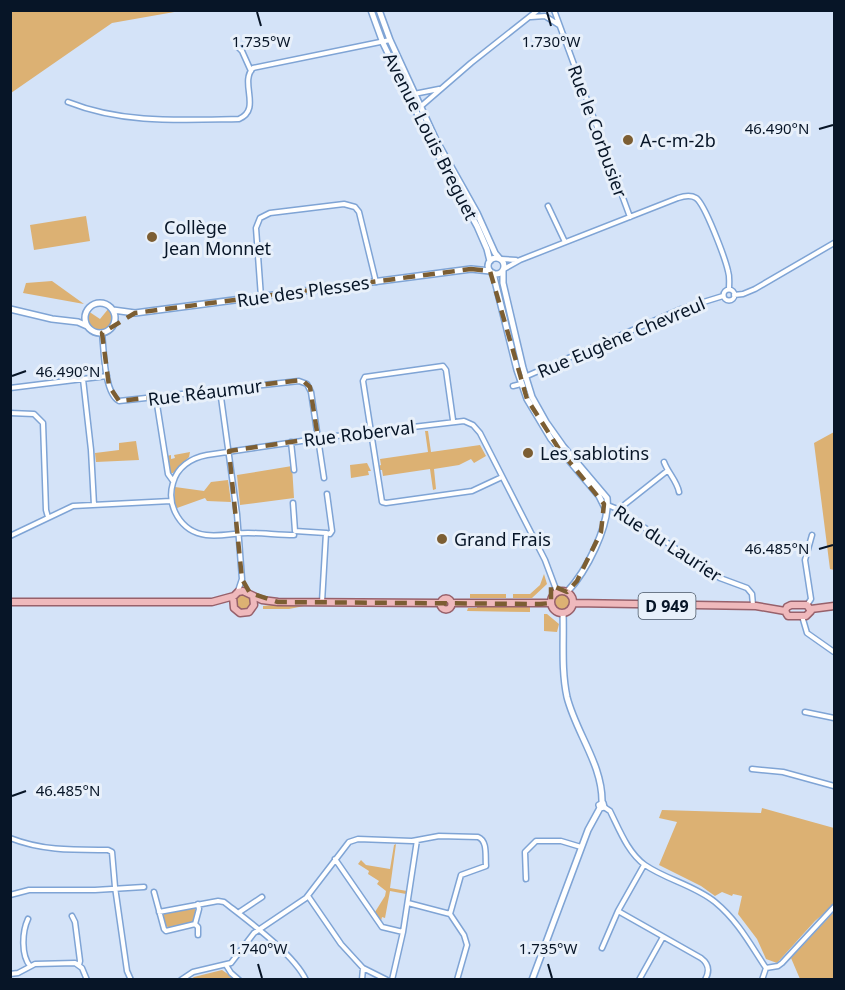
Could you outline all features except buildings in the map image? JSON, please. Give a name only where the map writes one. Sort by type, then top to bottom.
[{"type":"main road","points":[[557,592],[567,592],[573,603],[569,610],[563,613],[554,610],[550,603],[551,598],[557,592]]},
{"type":"main road","points":[[212,602],[236,594],[250,594],[278,602]]},
{"type":"main road","points":[[234,608],[232,602],[236,594]]},
{"type":"main road","points":[[250,594],[255,602],[253,608]]},
{"type":"main road","points":[[12,602],[212,602],[243,613],[278,602],[441,603],[447,598],[452,603],[550,603]]},
{"type":"main road","name":"D 949","points":[[573,603],[753,606],[785,611]]},
{"type":"main road","points":[[809,607],[808,615],[802,616],[788,616],[785,611],[788,606],[834,606]]},
{"type":"street","name":"Avenue Louis Breguet","points":[[371,10],[383,43],[412,95]]},
{"type":"street","name":"Avenue Louis Breguet","points":[[378,10],[435,150],[477,226],[490,261]]},
{"type":"street","points":[[418,109],[538,10]]},
{"type":"street","name":"Rue le Corbusier","points":[[554,10],[630,217]]},
{"type":"street","points":[[529,17],[545,16],[560,26]]},
{"type":"street","points":[[68,102],[87,110],[138,119],[239,119],[247,114],[250,107],[248,76],[258,66],[390,40]]},
{"type":"street","points":[[237,46],[242,51],[251,71]]},
{"type":"street","points":[[412,95],[440,89]]},
{"type":"street","name":"Avenue Louis Breguet","points":[[418,109],[477,213],[495,253],[501,259]]},
{"type":"street","points":[[491,272],[497,274],[520,260],[678,198],[694,197],[705,211],[728,268],[729,289],[734,295],[755,289],[834,243]]},
{"type":"street","points":[[261,297],[256,228],[260,218],[270,213],[344,204],[355,207],[359,212],[376,282]]},
{"type":"street","points":[[548,206],[565,242]]},
{"type":"street","points":[[520,260],[494,258],[490,261],[491,272],[533,412],[546,432],[606,504],[602,532],[579,578],[567,592]]},
{"type":"street","points":[[501,259],[504,263],[503,283],[522,380]]},
{"type":"street","name":"Rue des Plesses","points":[[115,322],[135,313],[471,269],[490,261]]},
{"type":"street","name":"Rue des Plesses","points":[[471,269],[491,272]]},
{"type":"street","points":[[723,296],[729,289]]},
{"type":"street","name":"Rue Eugène Chevreul","points":[[513,386],[632,329],[681,309],[723,296],[729,300],[734,295]]},
{"type":"street","points":[[10,309],[80,322],[94,332],[102,333],[109,330],[115,322],[113,309],[108,304],[98,302],[91,305],[85,320],[88,327]]},
{"type":"street","name":"Rue des Plesses","points":[[113,309],[135,313]]},
{"type":"street","points":[[65,320],[75,319],[86,313]]},
{"type":"street","name":"Rue Réaumur","points":[[102,333],[110,391],[117,400],[156,398],[215,389],[303,381],[310,387],[324,478]]},
{"type":"street","points":[[502,477],[472,491],[383,502],[380,497],[370,432],[363,381],[365,377],[441,365],[446,368],[453,420],[464,421],[477,428],[545,560],[557,592]]},
{"type":"street","points":[[10,388],[107,376]]},
{"type":"street","points":[[83,380],[94,505]]},
{"type":"street","points":[[220,390],[229,451],[242,579],[250,594]]},
{"type":"street","points":[[156,398],[168,474],[173,481],[171,501],[180,521],[196,532],[213,536],[238,533],[294,536]]},
{"type":"street","points":[[10,413],[34,414],[43,423],[48,517]]},
{"type":"street","name":"Rue Roberval","points":[[173,481],[179,471],[191,460],[201,456],[453,420]]},
{"type":"street","points":[[291,442],[294,470]]},
{"type":"street","points":[[664,462],[679,492]]},
{"type":"street","points":[[619,511],[667,471]]},
{"type":"street","points":[[293,503],[295,531],[330,534],[332,531],[327,494]]},
{"type":"street","points":[[10,536],[73,506],[171,501]]},
{"type":"street","name":"Rue du Laurier","points":[[606,504],[720,578],[747,588],[752,594],[753,606]]},
{"type":"street","points":[[322,602],[326,533]]},
{"type":"street","points":[[809,607],[811,599],[805,560],[812,535]]},
{"type":"street","points":[[236,594],[242,579]]},
{"type":"street","points":[[532,980],[581,847],[602,806],[599,778],[567,697],[563,664],[563,613]]},
{"type":"street","points":[[802,616],[807,633],[834,652]]},
{"type":"street","points":[[805,712],[834,718]]},
{"type":"street","points":[[752,769],[783,772],[834,786]]},
{"type":"street","points":[[602,806],[610,811],[629,848],[645,865],[693,887],[714,901],[746,934],[766,968],[762,980]]},
{"type":"street","points":[[181,980],[193,972],[233,962],[254,933],[308,896],[349,842],[358,839],[417,840],[439,836],[478,837],[485,843],[486,867],[461,875],[450,914],[467,945],[457,980]]},
{"type":"street","points":[[10,838],[31,846],[56,850],[108,850],[113,856],[116,890],[131,980]]},
{"type":"street","points":[[392,980],[403,932],[417,840]]},
{"type":"street","points":[[526,879],[525,852],[536,841],[561,841],[581,847]]},
{"type":"street","points":[[334,859],[382,927],[403,932]]},
{"type":"street","points":[[602,948],[618,911],[645,865]]},
{"type":"street","points":[[10,895],[38,890],[116,890],[144,887]]},
{"type":"street","points":[[154,892],[166,931],[195,924]]},
{"type":"street","points":[[308,896],[341,944],[363,968],[387,980]]},
{"type":"street","points":[[238,913],[262,897]]},
{"type":"street","points":[[159,912],[221,901],[260,929],[299,968],[306,980]]},
{"type":"street","points":[[408,903],[450,914]]},
{"type":"street","points":[[198,904],[195,924],[198,935]]},
{"type":"street","points":[[766,968],[782,963],[834,907]]},
{"type":"street","points":[[618,911],[705,960],[708,968],[705,980]]},
{"type":"street","points":[[72,916],[75,922],[79,965],[87,980]]},
{"type":"street","points":[[28,919],[25,926],[25,958],[30,966]]},
{"type":"street","points":[[639,980],[663,937]]},
{"type":"street","points":[[226,964],[239,980]]},
{"type":"street","points":[[10,974],[18,973],[30,966],[79,965]]},
{"type":"street","points":[[362,980],[363,968]]},
{"type":"highlighted area","points":[[471,269],[490,271],[527,399],[559,449],[604,504],[601,532],[577,581],[567,592],[551,585],[551,603],[540,604],[278,602],[250,593],[242,579],[229,451],[318,438],[310,387],[302,380],[119,401],[109,386],[102,333],[135,313]]},
{"type":"shaded area","points":[[11,10],[180,11],[112,23],[11,93]]},
{"type":"shaded area","points":[[86,216],[90,241],[34,250],[30,225]]},
{"type":"shaded area","points":[[52,281],[84,304],[23,293],[26,283]]},
{"type":"shaded area","points":[[109,308],[113,318],[109,328],[98,331],[92,328],[88,321],[88,311],[100,319]]},
{"type":"shaded area","points":[[425,431],[428,431],[431,452],[480,445],[486,456],[474,463],[471,459],[459,465],[434,469],[436,489],[433,490],[430,469],[383,476],[382,470],[378,470],[378,466],[381,465],[380,459],[428,452]]},
{"type":"shaded area","points":[[834,432],[834,570],[830,569],[814,443]]},
{"type":"shaded area","points":[[136,441],[139,460],[96,462],[95,453],[119,450],[119,443]]},
{"type":"shaded area","points":[[190,452],[189,457],[173,473],[169,473],[167,456],[171,455],[171,459],[175,458],[174,455]]},
{"type":"shaded area","points":[[367,463],[371,471],[368,471],[369,475],[351,478],[350,465]]},
{"type":"shaded area","points":[[292,466],[294,498],[240,505],[237,475]]},
{"type":"shaded area","points":[[228,480],[231,502],[207,501],[205,498],[177,508],[174,502],[175,487],[204,491],[211,482]]},
{"type":"shaded area","points":[[544,574],[547,584],[532,598],[513,598],[513,594],[530,594],[540,585]]},
{"type":"shaded area","points":[[243,594],[251,602],[243,610],[235,602]]},
{"type":"shaded area","points":[[470,594],[506,594],[506,598],[470,598]]},
{"type":"shaded area","points":[[562,594],[570,602],[562,610],[554,602]]},
{"type":"shaded area","points":[[263,606],[304,606],[289,609],[263,609]]},
{"type":"shaded area","points":[[477,606],[530,606],[530,612],[467,611],[468,608],[477,608]]},
{"type":"shaded area","points":[[544,614],[559,624],[557,632],[544,631]]},
{"type":"shaded area","points":[[762,808],[834,828],[834,905],[815,921],[777,963],[766,959],[757,939],[738,914],[742,896],[733,894],[732,896],[722,892],[715,896],[701,886],[659,865],[677,822],[659,818],[662,810],[761,813]]},
{"type":"shaded area","points":[[396,844],[390,888],[407,891],[406,894],[390,891],[385,918],[382,917],[381,921],[375,912],[386,891],[377,884],[379,881],[368,874],[369,871],[358,864],[361,860],[366,865],[390,869]]},
{"type":"shaded area","points":[[194,908],[197,912],[194,922],[171,928],[165,926],[163,915],[165,912]]},
{"type":"shaded area","points":[[834,912],[834,979],[800,979],[791,958]]},
{"type":"shaded area","points":[[222,970],[235,979],[191,979],[194,977]]},
{"type":"place","name":"A-c-m-2b","points":[[628,140]]},
{"type":"place","name":"Collège Jean Monnet","points":[[152,237]]},
{"type":"place","name":"Les sablotins","points":[[528,453]]},
{"type":"place","name":"Grand Frais","points":[[442,539]]}]
